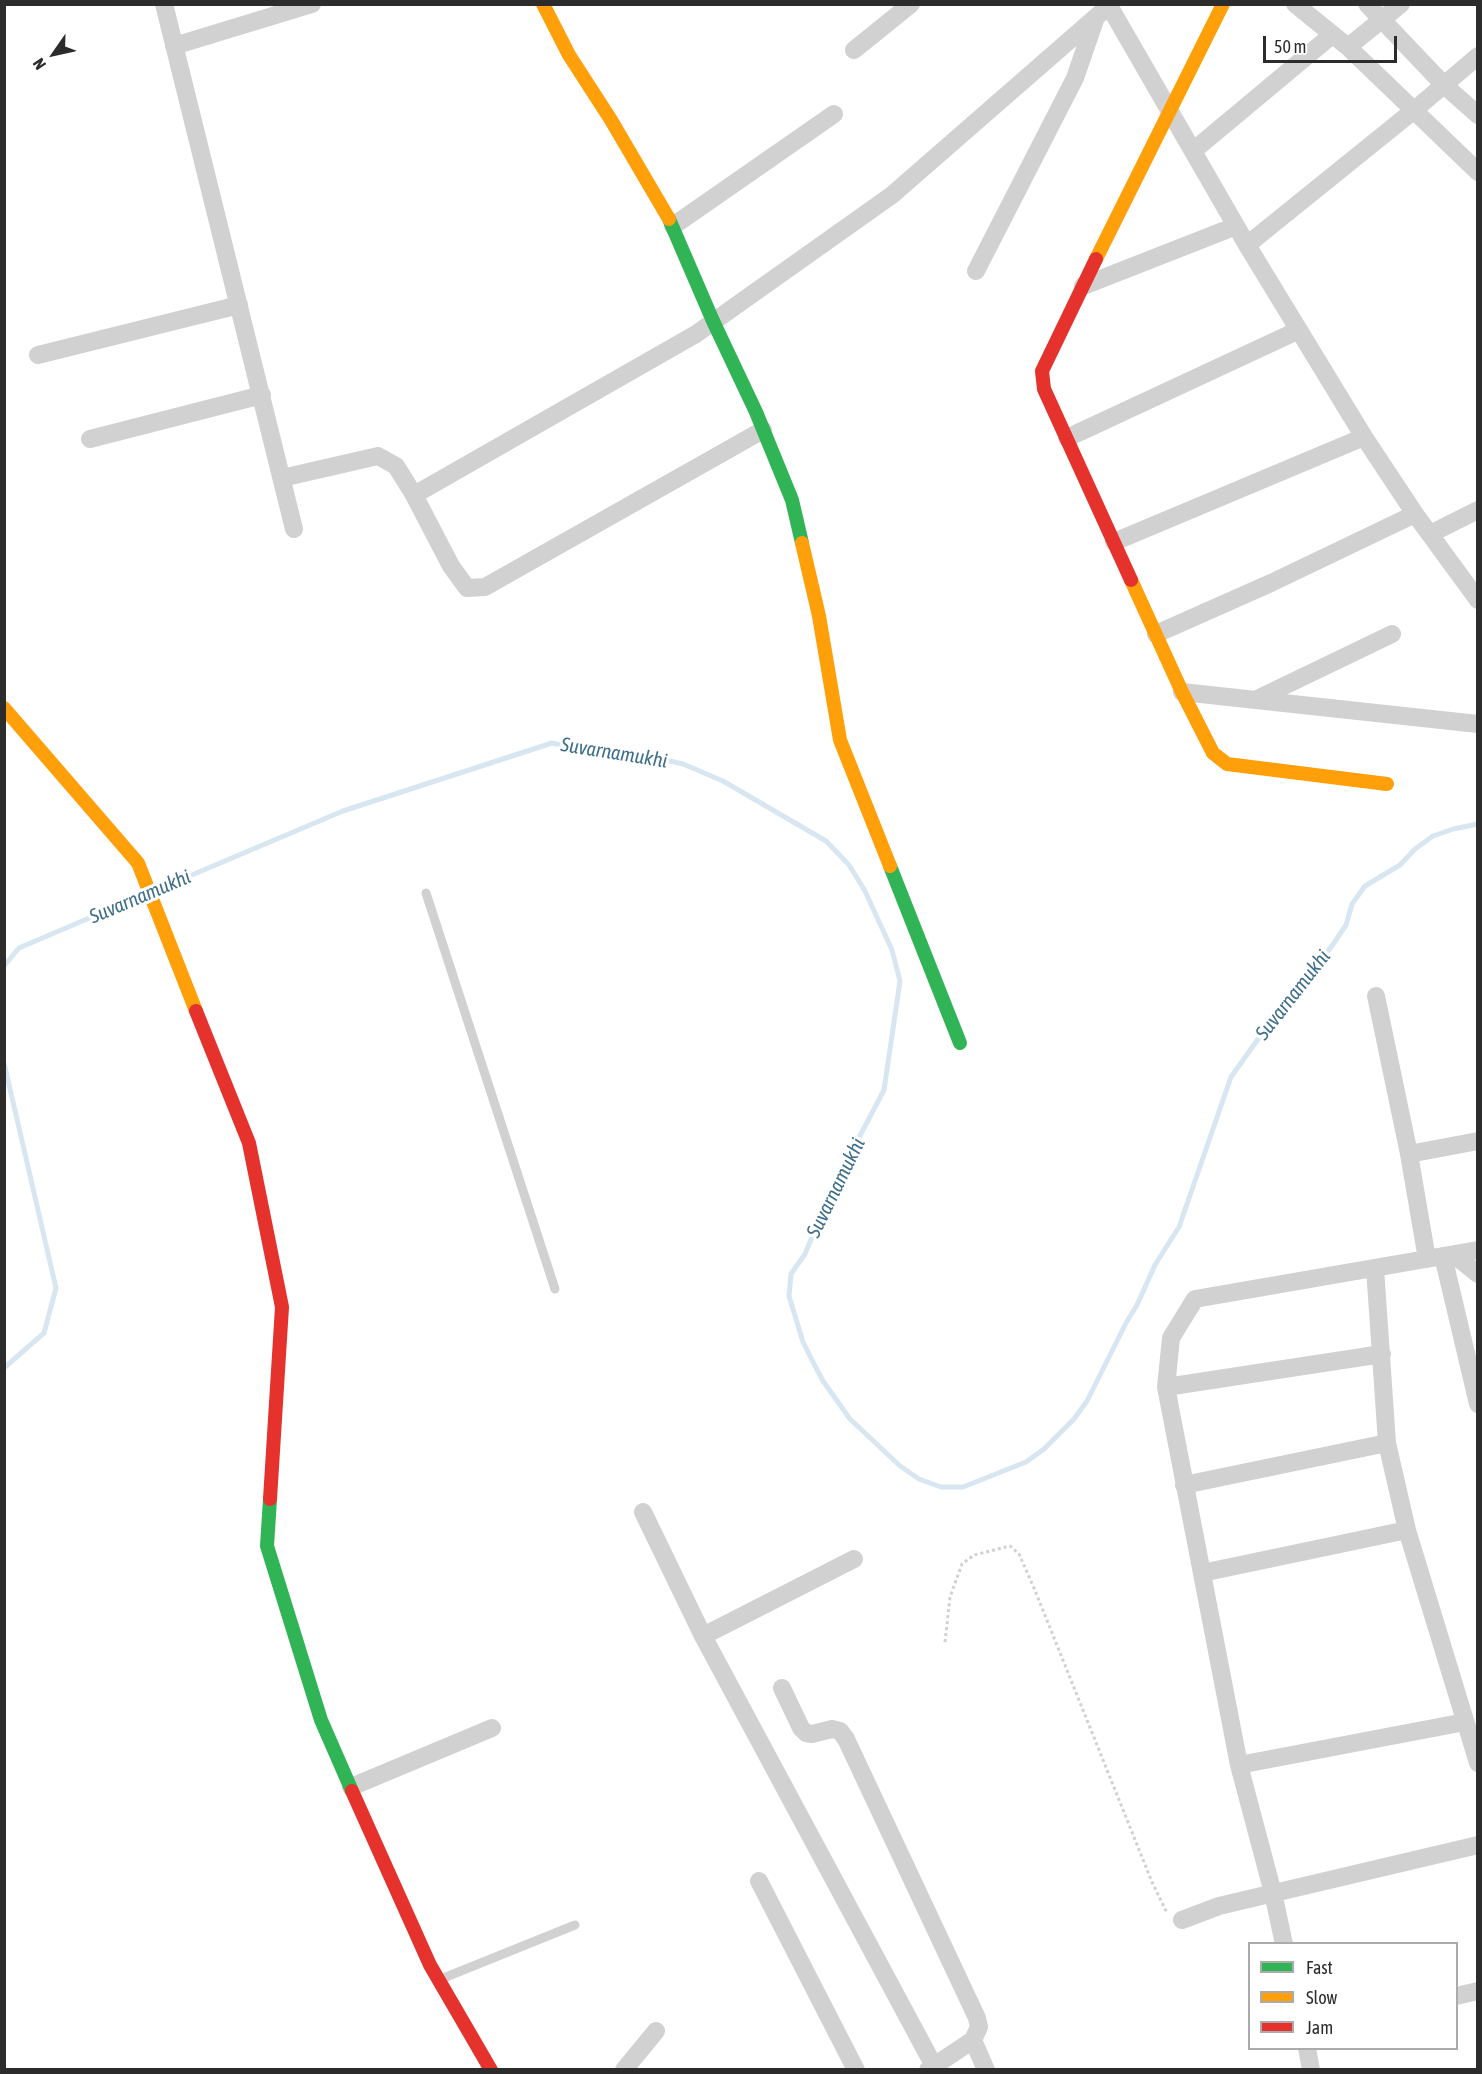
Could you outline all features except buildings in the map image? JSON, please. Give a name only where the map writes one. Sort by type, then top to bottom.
[{"type":"street","points":[[164,4],[294,530]]},
{"type":"street","points":[[174,46],[312,4]]},
{"type":"street","points":[[543,4],[569,55],[611,120],[673,226],[792,500],[819,616],[840,740],[960,1043]]},
{"type":"street","points":[[854,50],[911,4]]},
{"type":"street","points":[[1223,4],[1042,371],[1044,388],[1182,692],[1208,744],[1219,759],[1227,764],[1387,784]]},
{"type":"street","points":[[1295,4],[1348,47],[1478,172]]},
{"type":"street","points":[[1367,4],[1444,85],[1478,116]]},
{"type":"street","points":[[1348,47],[1401,4]]},
{"type":"street","points":[[1106,8],[1364,437],[1415,514],[1478,600]]},
{"type":"street","points":[[976,271],[1075,78],[1106,8]]},
{"type":"street","points":[[414,495],[686,339],[713,321],[891,195],[1106,8]]},
{"type":"street","points":[[1193,150],[1332,35]]},
{"type":"street","points":[[1247,245],[1478,56]]},
{"type":"street","points":[[673,226],[834,114]]},
{"type":"street","points":[[1083,286],[1236,226]]},
{"type":"street","points":[[38,355],[239,304]]},
{"type":"street","points":[[1067,438],[1299,330]]},
{"type":"street","points":[[90,439],[261,395]]},
{"type":"street","points":[[282,478],[378,456],[396,466],[451,566],[467,588],[485,587],[763,430]]},
{"type":"street","points":[[1114,542],[1364,437]]},
{"type":"street","points":[[1430,534],[1478,510]]},
{"type":"street","points":[[1156,634],[1271,583],[1415,514]]},
{"type":"street","points":[[1255,700],[1392,634]]},
{"type":"street","points":[[1182,692],[1478,724]]},
{"type":"street","points":[[4,708],[138,863],[249,1143],[282,1307],[267,1546],[321,1720],[430,1965],[491,2070]]},
{"type":"street","points":[[1376,996],[1409,1154],[1441,1257],[1478,1404]]},
{"type":"street","points":[[1409,1154],[1478,1141]]},
{"type":"street","points":[[1284,1942],[1239,1765],[1184,1485],[1166,1387],[1172,1338],[1195,1299],[1478,1250]]},
{"type":"street","points":[[1441,1257],[1478,1275]]},
{"type":"street","points":[[1376,1268],[1387,1443],[1407,1530],[1478,1762]]},
{"type":"street","points":[[1166,1387],[1382,1354]]},
{"type":"street","points":[[1184,1485],[1387,1443]]},
{"type":"street","points":[[643,1512],[703,1636],[931,2068],[973,2040],[979,2027],[977,2018],[846,1739],[840,1731],[832,1729],[812,1734],[806,1733],[801,1728],[782,1688]]},
{"type":"street","points":[[1202,1573],[1407,1530]]},
{"type":"street","points":[[703,1636],[855,1559]]},
{"type":"street","points":[[1239,1765],[1465,1722]]},
{"type":"street","points":[[351,1787],[492,1728]]},
{"type":"street","points":[[1182,1920],[1219,1905],[1478,1845]]},
{"type":"street","points":[[759,1881],[856,2070]]},
{"type":"street","points":[[1458,1996],[1478,1991]]},
{"type":"street","points":[[624,2070],[656,2031]]},
{"type":"street","points":[[973,2040],[986,2070]]},
{"type":"street","points":[[1307,2050],[1311,2070]]},
{"type":"lane","points":[[426,893],[555,1289]]},
{"type":"lane","points":[[438,1980],[575,1925]]},
{"type":"path","points":[[945,1642],[950,1598],[962,1564],[974,1555],[1010,1546],[1019,1554],[1034,1588],[1152,1882],[1167,1912],[1182,1920]]},
{"type":"waterway","name":"Suvarnamukhi","points":[[154,891],[343,811],[552,743],[595,753],[640,754],[683,764],[723,781],[826,841],[849,865],[865,891],[892,950],[900,981],[884,1090],[832,1189],[805,1254],[791,1274],[789,1296],[803,1342],[823,1381],[850,1419],[900,1466],[919,1479],[941,1487],[963,1487],[1026,1462],[1044,1449],[1074,1419],[1087,1401],[1155,1265],[1179,1227],[1231,1077],[1303,976],[1320,962],[1334,943],[1346,925],[1352,904],[1365,886],[1400,865],[1415,849],[1433,836],[1478,824]]},
{"type":"waterway","name":"Suvarnamukhi","points":[[4,966],[19,948],[143,895]]},
{"type":"waterway","name":"Suvarnamukhi","points":[[4,1063],[56,1288],[44,1333],[4,1368]]},
{"type":"traffic: fast","points":[[669,219],[713,321],[756,412],[792,500],[802,543]]},
{"type":"traffic: fast","points":[[890,866],[960,1043]]},
{"type":"traffic: fast","points":[[270,1499],[267,1546],[321,1720],[352,1791]]},
{"type":"traffic: slow","points":[[543,4],[569,55],[611,120],[669,219]]},
{"type":"traffic: slow","points":[[1096,259],[1223,4]]},
{"type":"traffic: slow","points":[[802,543],[819,616],[840,740],[890,866]]},
{"type":"traffic: slow","points":[[1131,580],[1182,692],[1213,753],[1227,764],[1387,784]]},
{"type":"traffic: slow","points":[[4,708],[138,863],[196,1011]]},
{"type":"traffic: jam","points":[[1096,259],[1042,371],[1044,389],[1131,580]]},
{"type":"traffic: jam","points":[[196,1011],[249,1143],[282,1307],[270,1499]]},
{"type":"traffic: jam","points":[[352,1791],[430,1965],[491,2070]]}]
